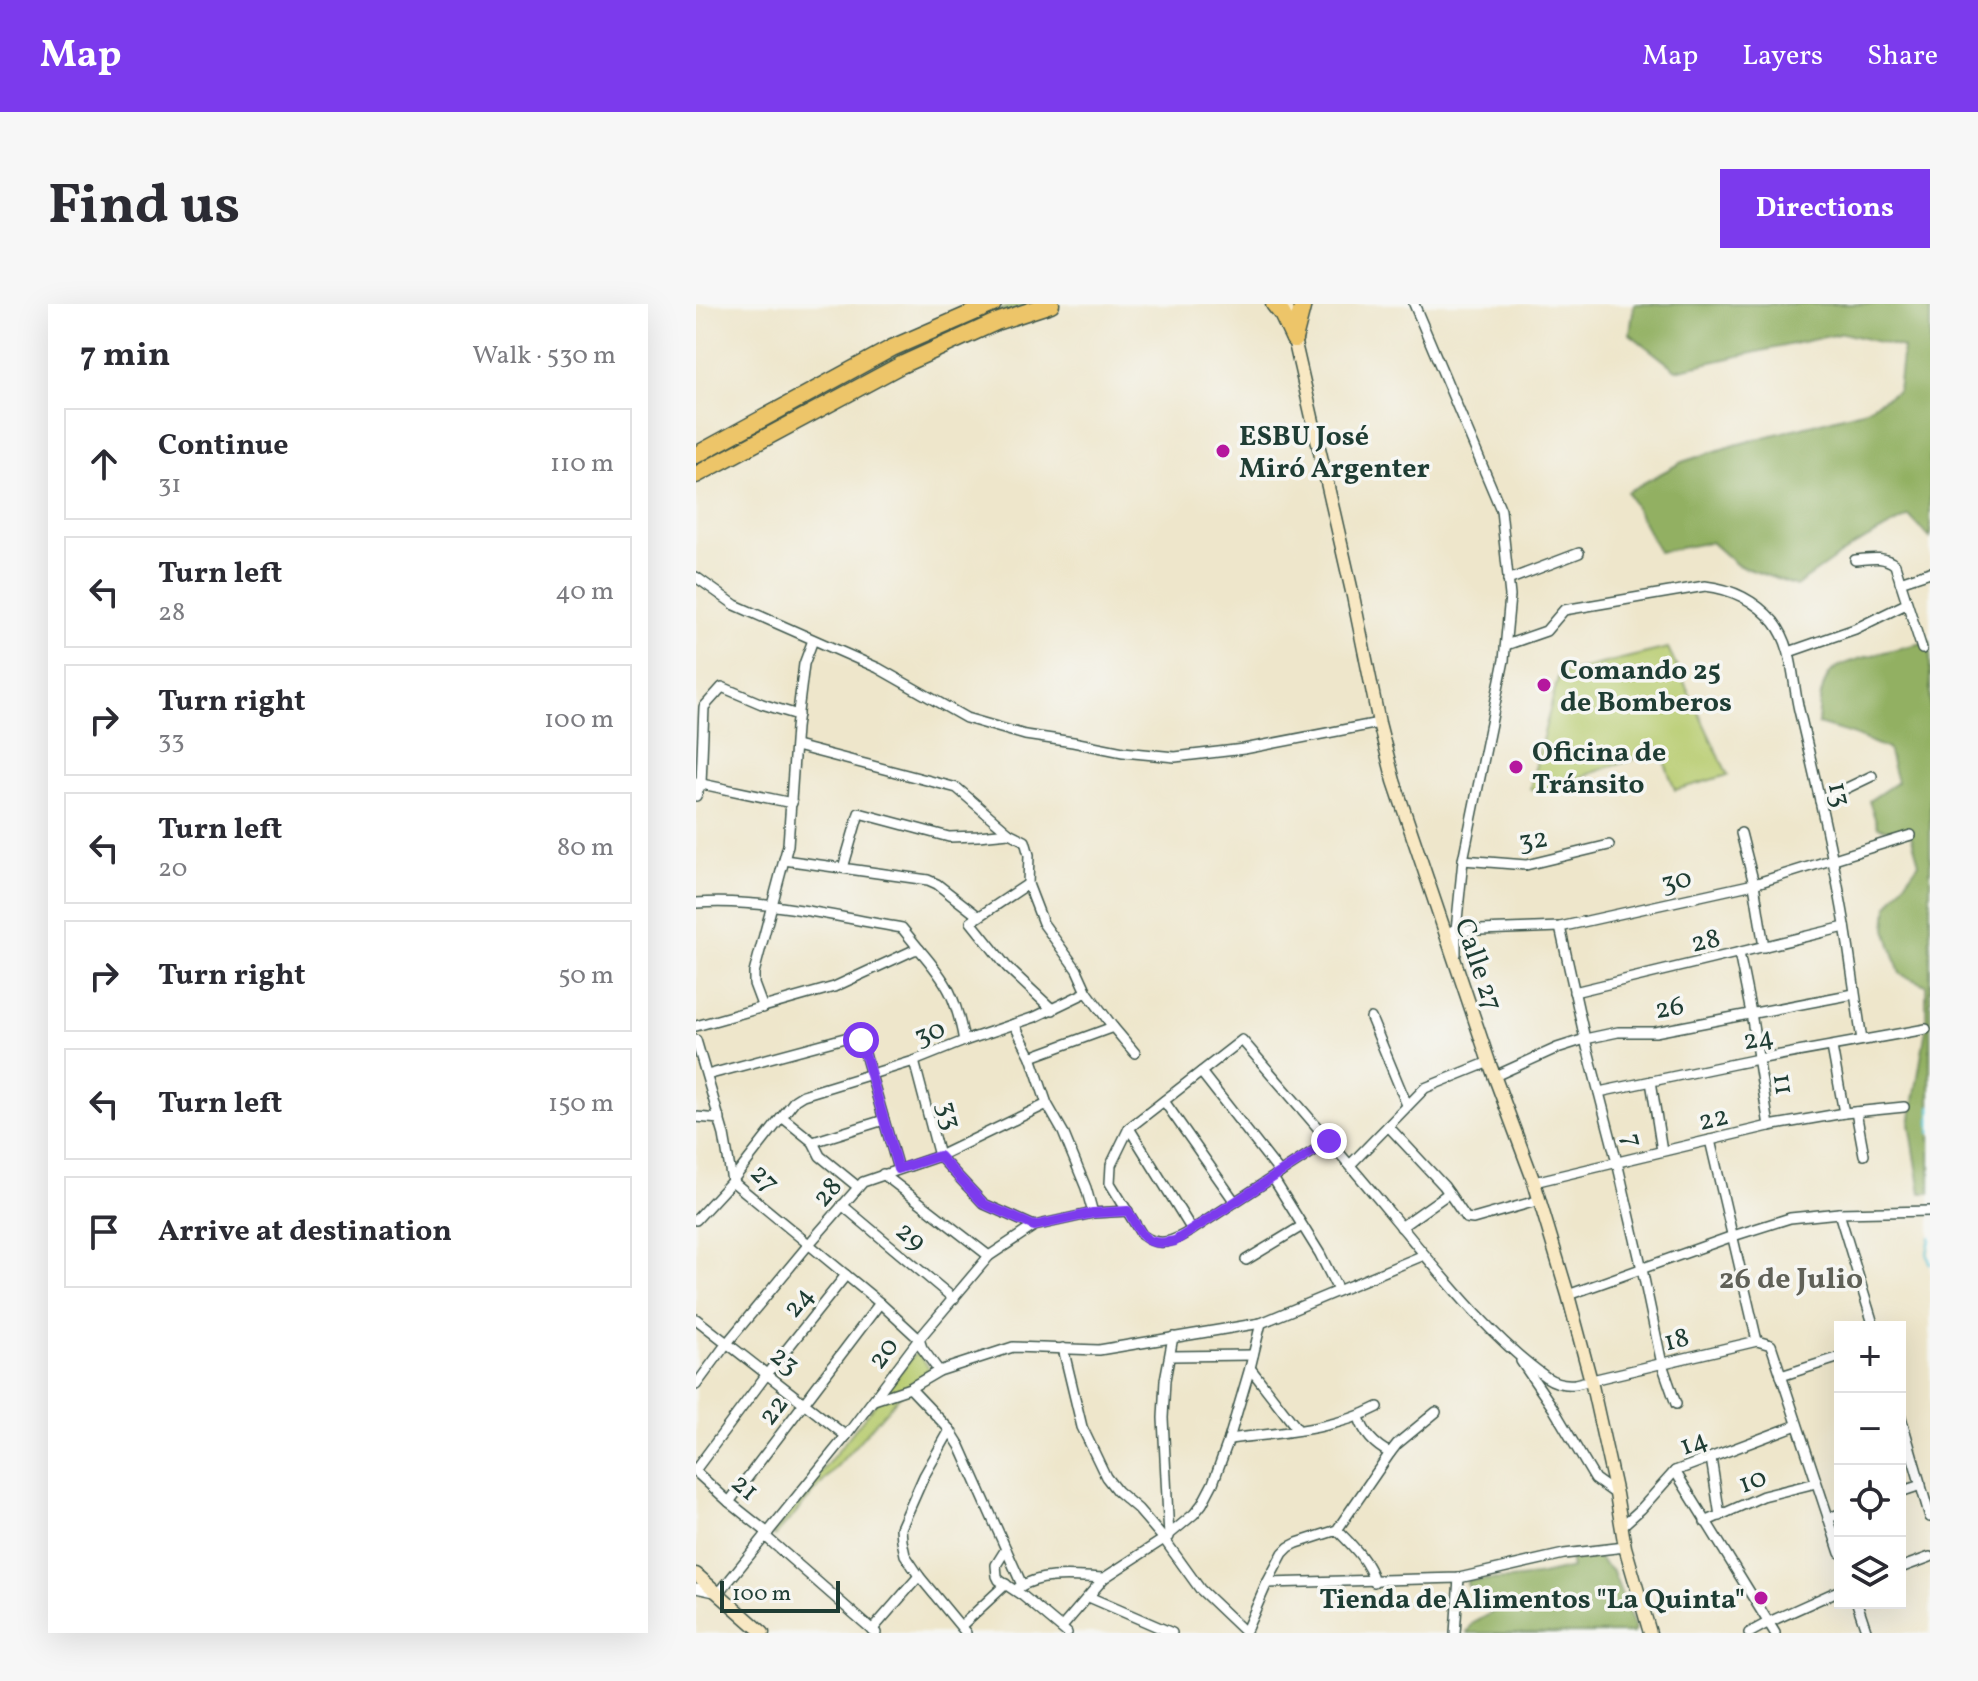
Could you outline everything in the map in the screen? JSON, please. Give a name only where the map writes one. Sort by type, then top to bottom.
[{"type":"highway","points":[[696,455],[892,348],[993,304]]},
{"type":"highway","points":[[696,475],[901,365],[996,322],[1051,304]]},
{"type":"highway","points":[[1274,304],[1294,339]]},
{"type":"highway","points":[[1294,339],[1303,304]]},
{"type":"main road","name":"Calle 27","points":[[1286,304],[1394,781],[1450,931],[1456,965],[1540,1200],[1591,1381],[1625,1547],[1650,1633]]},
{"type":"main road","points":[[696,1574],[763,1633]]},
{"type":"street","points":[[1414,304],[1501,510],[1510,596],[1506,645],[1450,931]]},
{"type":"street","points":[[1508,580],[1579,553]]},
{"type":"street","points":[[1855,560],[1881,557],[1895,565],[1922,649]]},
{"type":"street","points":[[1900,582],[1930,572]]},
{"type":"street","points":[[696,577],[735,605],[878,668],[966,718],[1025,735],[1123,752],[1175,757],[1244,749],[1379,723]]},
{"type":"street","name":"13","points":[[1506,645],[1546,631],[1564,610],[1705,586],[1723,588],[1746,598],[1774,623],[1789,652],[1796,699],[1845,927],[1862,1040]]},
{"type":"street","points":[[1789,652],[1855,629],[1906,604]]},
{"type":"street","points":[[763,1008],[754,978],[790,832],[804,664],[813,640]]},
{"type":"street","points":[[696,796],[704,707],[722,687],[798,715]]},
{"type":"street","points":[[796,746],[957,788],[1009,833],[1025,841],[1029,855],[1028,884],[1043,923],[1077,970],[1087,992],[1135,1053]]},
{"type":"street","points":[[1820,801],[1872,776]]},
{"type":"street","points":[[699,783],[792,803]]},
{"type":"street","points":[[843,868],[859,813],[949,837],[1009,833]]},
{"type":"street","points":[[1741,833],[1754,884],[1764,947]]},
{"type":"street","name":"30","points":[[1450,931],[1560,927],[1754,884],[1911,835]]},
{"type":"street","name":"32","points":[[1463,860],[1526,865],[1609,845]]},
{"type":"street","points":[[784,860],[928,880],[978,916]]},
{"type":"street","points":[[1028,884],[971,922],[1007,967],[1053,1010]]},
{"type":"street","points":[[696,903],[771,906],[902,928],[939,972],[953,995],[964,1041]]},
{"type":"street","name":"7","points":[[1560,927],[1662,1364],[1676,1404]]},
{"type":"street","name":"28","points":[[1574,992],[1845,927]]},
{"type":"street","points":[[696,1026],[834,987],[919,949]]},
{"type":"street","name":"11","points":[[1739,953],[1769,1126]]},
{"type":"street","name":"30","points":[[696,1220],[732,1181],[795,1100],[803,1095],[914,1061],[1053,1010],[1087,992]]},
{"type":"street","name":"26","points":[[1495,1076],[1585,1039],[1618,1032],[1655,1032],[1854,994]]},
{"type":"street","points":[[1371,1018],[1407,1105]]},
{"type":"street","points":[[1014,1024],[1031,1057],[1047,1104],[1063,1132],[1093,1213]]},
{"type":"street","points":[[1031,1057],[1113,1027]]},
{"type":"street","name":"24","points":[[1599,1092],[1926,1029]]},
{"type":"street","points":[[707,1075],[857,1036],[861,1040],[898,1169]]},
{"type":"street","name":"27","points":[[696,1040],[720,1119],[732,1181],[880,1303],[919,1339],[939,1371]]},
{"type":"street","points":[[1329,1141],[1175,1241],[1159,1244],[1142,1235],[1110,1183],[1111,1165],[1129,1128],[1242,1040],[1350,1165],[1424,1255],[1515,1351],[1595,1479],[1616,1494]]},
{"type":"street","points":[[1832,1047],[1844,1113]]},
{"type":"street","name":"33","points":[[914,1061],[939,1156],[984,1204],[1034,1226]]},
{"type":"street","points":[[1350,1165],[1425,1088],[1489,1062]]},
{"type":"street","points":[[1201,1072],[1276,1175],[1338,1290]]},
{"type":"street","points":[[1651,1081],[1662,1151]]},
{"type":"street","points":[[1164,1101],[1235,1202]]},
{"type":"street","name":"28","points":[[696,1385],[727,1343],[863,1182],[939,1156],[1047,1104]]},
{"type":"street","name":"22","points":[[1534,1182],[1769,1126],[1844,1113],[1904,1107]]},
{"type":"street","points":[[1856,1112],[1864,1155]]},
{"type":"street","points":[[696,1117],[720,1119]]},
{"type":"street","points":[[782,1117],[813,1142],[820,1156],[858,1187]]},
{"type":"street","points":[[813,1142],[884,1120]]},
{"type":"street","points":[[1388,1126],[1449,1193],[1466,1218],[1473,1219],[1540,1200]]},
{"type":"street","points":[[1129,1128],[1192,1230]]},
{"type":"street","points":[[1710,1140],[1757,1341]]},
{"type":"street","points":[[883,1174],[989,1256]]},
{"type":"street","points":[[1401,1227],[1449,1193]]},
{"type":"street","name":"29","points":[[842,1205],[954,1299]]},
{"type":"street","name":"20","points":[[719,1593],[846,1436],[919,1339],[989,1256],[1034,1226],[1093,1213],[1128,1211]]},
{"type":"street","points":[[1568,1295],[1790,1218],[1839,1213],[1930,1211]]},
{"type":"street","points":[[1839,1213],[1872,1321]]},
{"type":"street","points":[[1246,1260],[1302,1226]]},
{"type":"street","points":[[874,1400],[910,1388],[939,1371],[1013,1347],[1099,1350],[1261,1323],[1424,1255]]},
{"type":"street","name":"24","points":[[696,1470],[846,1275]]},
{"type":"street","name":"22","points":[[729,1502],[880,1303]]},
{"type":"street","name":"23","points":[[696,1319],[846,1436]]},
{"type":"street","points":[[1006,1549],[996,1565],[999,1580],[1014,1587],[1065,1630],[1104,1578],[1167,1540],[1202,1504],[1229,1439],[1261,1323]]},
{"type":"street","points":[[1167,1540],[1163,1418],[1165,1380],[1173,1337]]},
{"type":"street","name":"18","points":[[1515,1351],[1552,1380],[1566,1384],[1591,1381],[1757,1341],[1771,1345],[1781,1376]]},
{"type":"street","points":[[1063,1348],[1082,1427],[1100,1466],[1117,1491],[1167,1540],[1200,1589],[1245,1632],[1283,1553],[1289,1547],[1337,1530],[1390,1453],[1436,1412]]},
{"type":"street","points":[[1171,1356],[1253,1355]]},
{"type":"street","points":[[1834,1359],[1781,1376],[1835,1537]]},
{"type":"street","points":[[1250,1368],[1298,1430]]},
{"type":"street","points":[[910,1388],[950,1430],[960,1446],[1006,1549],[1014,1587]]},
{"type":"street","points":[[1229,1439],[1298,1430],[1359,1417],[1378,1407]]},
{"type":"street","points":[[1359,1417],[1368,1436],[1378,1447],[1390,1453]]},
{"type":"street","name":"14","points":[[1622,1526],[1675,1471],[1797,1425]]},
{"type":"street","points":[[950,1430],[924,1476],[901,1528],[905,1555],[964,1629],[1014,1587],[1045,1578],[1104,1578]]},
{"type":"street","points":[[1906,1434],[1930,1517]]},
{"type":"street","points":[[1711,1458],[1720,1516]]},
{"type":"street","name":"21","points":[[696,1470],[874,1631]]},
{"type":"street","points":[[1675,1471],[1775,1633]]},
{"type":"street","name":"10","points":[[1705,1522],[1763,1496],[1816,1483]]},
{"type":"street","points":[[1906,1490],[1921,1485]]},
{"type":"street","points":[[1828,1518],[1834,1516]]},
{"type":"street","points":[[1337,1530],[1360,1554],[1374,1582]]},
{"type":"street","points":[[1267,1583],[1459,1578],[1564,1554],[1625,1547]]},
{"type":"street","points":[[1906,1566],[1930,1557]]},
{"type":"street","points":[[874,1631],[919,1576]]},
{"type":"street","points":[[1455,1633],[1459,1578]]},
{"type":"street","points":[[696,1588],[719,1593]]},
{"type":"street","points":[[1749,1633],[1834,1593]]},
{"type":"street","points":[[1089,1597],[1172,1633]]},
{"type":"street","points":[[1859,1609],[1867,1633]]},
{"type":"green space","points":[[1015,304],[1030,304],[925,345],[708,462],[706,458],[905,350]]},
{"type":"green space","points":[[1634,304],[1930,304],[1930,538],[1909,516],[1853,546],[1796,586],[1737,565],[1711,542],[1659,552],[1627,492],[1682,462],[1862,411],[1898,391],[1903,348],[1843,333],[1676,370],[1630,334]]},
{"type":"green space","points":[[1930,641],[1930,1193],[1921,1193],[1910,1124],[1926,1029],[1926,985],[1900,974],[1886,929],[1888,906],[1919,863],[1911,835],[1878,827],[1869,801],[1897,782],[1888,749],[1818,724],[1823,688],[1833,670],[1864,657]]},
{"type":"green space","points":[[1668,648],[1728,775],[1675,790],[1660,750],[1536,792],[1530,788],[1559,674]]},
{"type":"green space","points":[[917,1351],[930,1369],[909,1385],[775,1536],[772,1534]]},
{"type":"green space","points":[[1570,1558],[1598,1558],[1613,1572],[1635,1629],[1633,1633],[1467,1633],[1472,1624],[1504,1606],[1467,1585],[1467,1580],[1537,1576],[1572,1568]]},
{"type":"waterway","points":[[1930,1106],[1930,1133]]},
{"type":"waterway","points":[[1930,1237],[1927,1253],[1930,1264]]},
{"type":"place","name":"ESBU José Miró Argenter","points":[[1223,451]]},
{"type":"place","name":"Comando 25 de Bomberos","points":[[1544,685]]},
{"type":"place","name":"Oficina de Tránsito","points":[[1516,767]]},
{"type":"place","name":"Tienda de Alimentos \"La Quinta\"","points":[[1761,1598]]},
{"type":"district","name":"26 de Julio","points":[[1791,1278]]},
{"type":"route","points":[[861,1040],[898,1169],[939,1156],[984,1204],[1034,1226],[1093,1213],[1128,1211],[1142,1235],[1150,1241],[1159,1244],[1175,1241],[1329,1141]]}]
